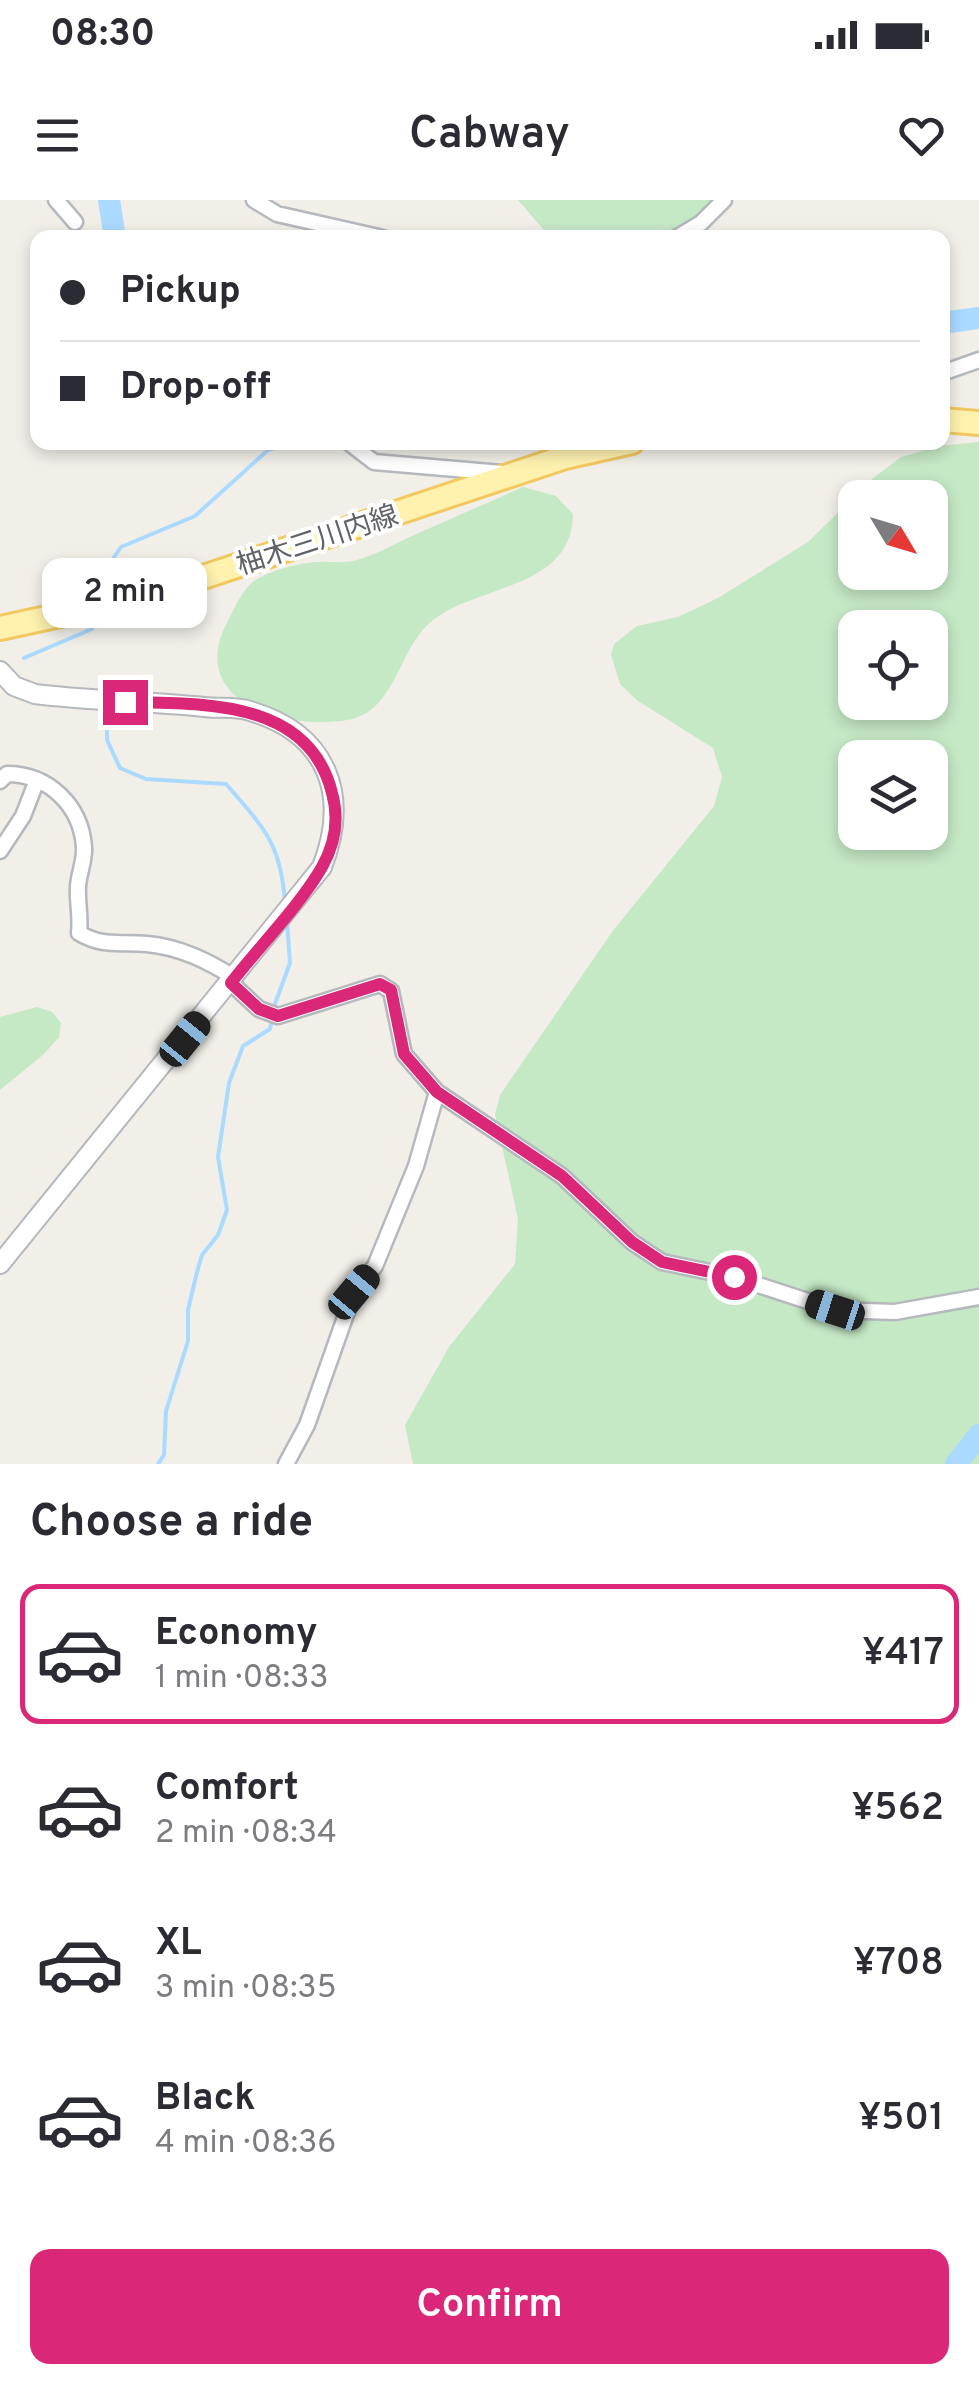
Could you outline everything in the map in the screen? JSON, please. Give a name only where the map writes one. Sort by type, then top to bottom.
[{"type":"main road","points":[[950,421],[979,423]]},
{"type":"main road","name":"柚木三川内線","points":[[0,628],[143,597],[565,456],[594,450]]},
{"type":"street","points":[[56,200],[75,222]]},
{"type":"street","points":[[254,200],[277,214],[348,230]]},
{"type":"street","points":[[689,230],[724,200]]},
{"type":"street","points":[[950,370],[979,360]]},
{"type":"street","points":[[358,450],[374,462],[513,474]]},
{"type":"street","points":[[0,670],[14,686],[35,694],[246,709],[289,729],[316,756],[329,778],[336,809],[334,834],[322,868],[0,1264]]},
{"type":"street","points":[[0,781],[6,774],[24,774],[64,796],[78,817],[84,848],[78,888],[79,933],[98,944],[150,944],[201,957],[233,980],[259,1009],[278,1016],[380,984],[391,990],[404,1054],[437,1092],[562,1176],[632,1242],[662,1262],[734,1277],[835,1310],[894,1312],[979,1297]]},
{"type":"street","points":[[0,851],[22,816],[37,780]]},
{"type":"street","points":[[286,1464],[307,1425],[354,1292],[375,1266],[416,1166],[437,1092]]},
{"type":"green space","points":[[518,200],[728,200],[706,230],[544,230]]},
{"type":"green space","points":[[979,442],[979,1464],[413,1464],[405,1425],[449,1347],[515,1264],[518,1219],[495,1114],[500,1095],[612,932],[714,806],[722,777],[713,748],[638,701],[620,684],[611,655],[614,644],[637,626],[678,617],[718,598],[808,542],[838,512],[838,590],[948,590],[948,480],[872,479],[901,457]]},
{"type":"green space","points":[[523,487],[556,496],[573,514],[569,539],[557,557],[520,582],[452,608],[433,620],[412,646],[387,692],[363,715],[322,722],[295,720],[247,704],[229,689],[219,670],[218,647],[237,604],[254,581],[294,565],[364,558]]},
{"type":"green space","points":[[37,1007],[52,1012],[61,1023],[59,1037],[0,1090],[0,1017]]},
{"type":"waterway","points":[[109,200],[114,230]]},
{"type":"waterway","points":[[950,322],[979,318]]},
{"type":"waterway","points":[[87,597],[121,547],[195,516],[268,450]]},
{"type":"waterway","points":[[24,658],[92,629]]},
{"type":"waterway","points":[[107,710],[107,740],[120,768],[146,779],[226,784],[251,813],[275,851],[285,903]]},
{"type":"waterway","points":[[273,1009],[290,963],[287,922]]},
{"type":"waterway","points":[[158,1464],[164,1455],[166,1411],[188,1341],[188,1310],[197,1272],[227,1210],[218,1157],[229,1083],[243,1046],[270,1029],[272,1019]]},
{"type":"waterway","points":[[956,1464],[979,1435]]},
{"type":"route","points":[[125,702],[246,709],[299,735],[329,778],[336,809],[334,834],[322,868],[231,983],[259,1009],[278,1016],[380,984],[391,990],[404,1054],[437,1092],[562,1176],[632,1242],[662,1262],[734,1277]]}]
